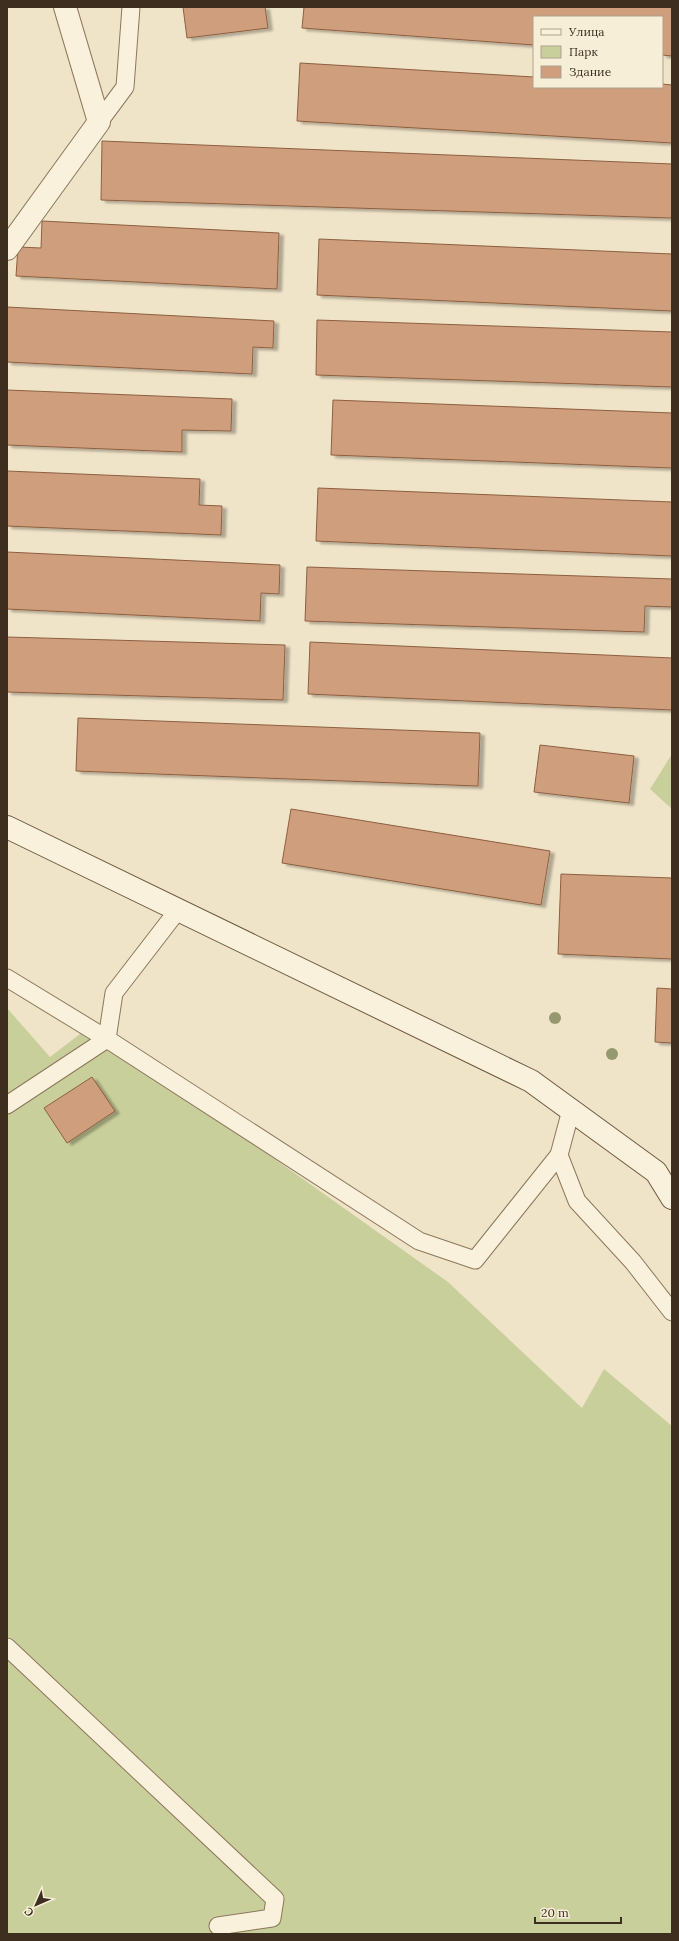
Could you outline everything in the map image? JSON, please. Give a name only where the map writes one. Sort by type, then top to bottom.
[{"type":"street","points":[[7,249],[99,122],[65,7]]},
{"type":"street","points":[[7,827],[531,1081],[656,1172],[672,1198]]},
{"type":"lane","points":[[99,122],[125,87],[131,7]]},
{"type":"lane","points":[[7,1105],[107,1039],[114,993],[178,910]]},
{"type":"lane","points":[[7,978],[107,1039],[419,1241],[475,1260],[559,1155],[571,1110]]},
{"type":"lane","points":[[559,1155],[577,1201],[633,1262],[672,1312]]},
{"type":"lane","points":[[7,1647],[275,1899],[272,1918],[218,1926]]},
{"type":"green space","points":[[672,754],[672,809],[650,789]]},
{"type":"green space","points":[[7,1008],[50,1057],[89,1027],[448,1282],[582,1408],[604,1369],[672,1426],[672,1934],[7,1934]]},
{"type":"building","points":[[183,7],[265,7],[268,28],[187,38]]},
{"type":"building","points":[[304,7],[672,7],[672,56],[663,55],[663,16],[533,16],[533,45],[302,28]]},
{"type":"building","points":[[300,63],[533,77],[533,88],[663,88],[663,84],[672,85],[672,143],[297,121]]},
{"type":"building","points":[[102,141],[672,164],[672,218],[101,200]]},
{"type":"building","points":[[42,221],[279,233],[277,289],[16,276],[18,247],[41,248]]},
{"type":"building","points":[[319,239],[672,254],[672,311],[317,295]]},
{"type":"building","points":[[7,307],[274,321],[273,348],[253,347],[252,374],[7,362]]},
{"type":"building","points":[[317,320],[672,332],[672,387],[316,375]]},
{"type":"building","points":[[7,390],[232,399],[231,431],[182,430],[182,452],[7,445]]},
{"type":"building","points":[[333,400],[672,413],[672,468],[331,455]]},
{"type":"building","points":[[7,471],[200,479],[199,505],[222,506],[221,535],[7,526]]},
{"type":"building","points":[[318,488],[672,502],[672,556],[316,541]]},
{"type":"building","points":[[7,552],[280,565],[279,594],[261,593],[260,621],[7,609]]},
{"type":"building","points":[[307,567],[672,579],[672,607],[645,606],[644,632],[305,621]]},
{"type":"building","points":[[7,637],[285,645],[283,700],[7,692]]},
{"type":"building","points":[[310,642],[672,658],[672,710],[308,694]]},
{"type":"building","points":[[78,718],[480,733],[478,786],[76,771]]},
{"type":"building","points":[[540,745],[634,756],[629,803],[534,792]]},
{"type":"building","points":[[291,809],[550,851],[541,905],[282,863]]},
{"type":"building","points":[[561,874],[672,878],[672,959],[558,954]]},
{"type":"building","points":[[657,988],[672,989],[672,1043],[655,1042]]},
{"type":"building","points":[[92,1077],[115,1111],[67,1143],[44,1108]]}]
